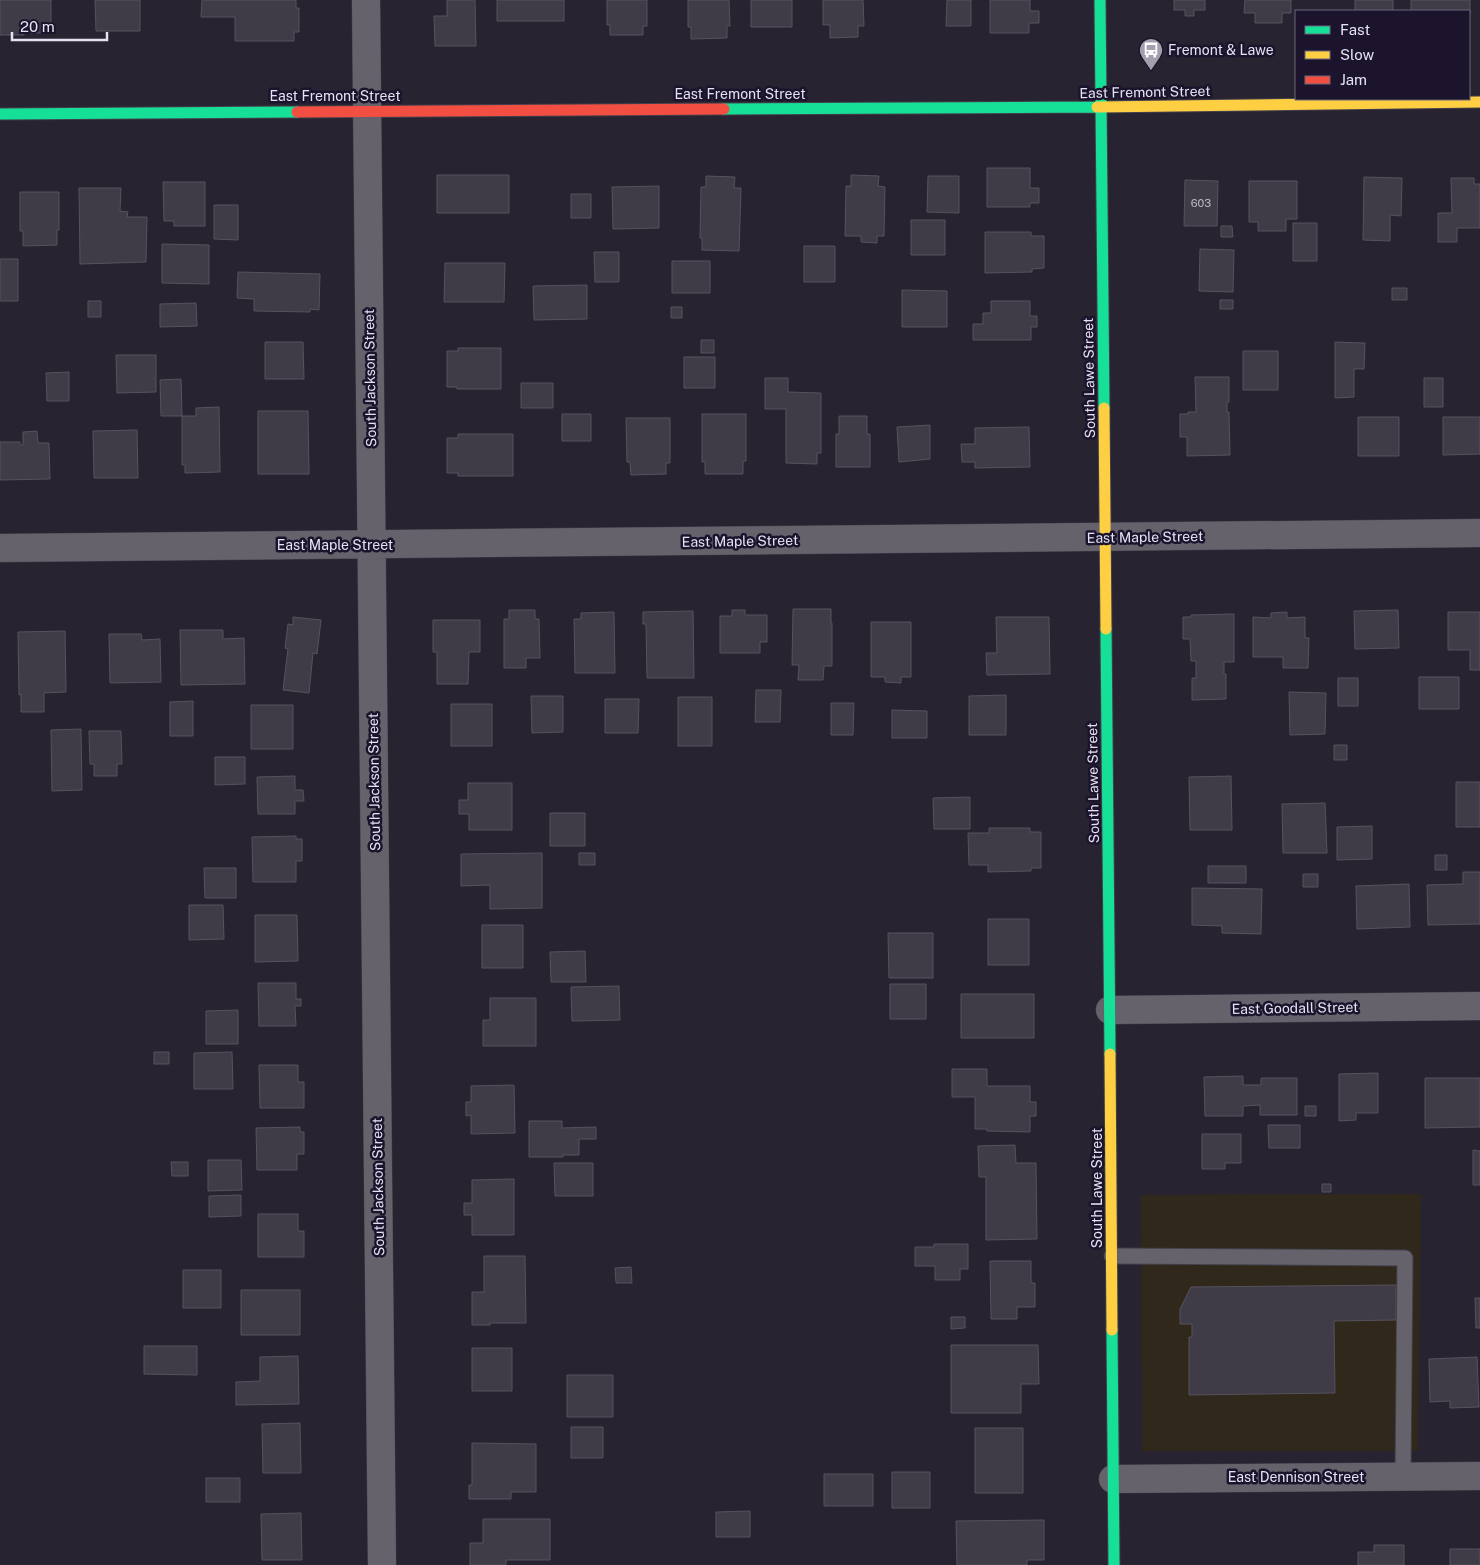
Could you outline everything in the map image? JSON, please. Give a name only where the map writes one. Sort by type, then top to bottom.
[{"type":"main road","name":"South Lawe Street","points":[[1100,0],[1114,1565]]},
{"type":"main road","name":"East Fremont Street","points":[[0,114],[1101,107],[1480,102]]},
{"type":"street","name":"South Jackson Street","points":[[366,0],[382,1565]]},
{"type":"street","name":"East Maple Street","points":[[0,548],[1480,533]]},
{"type":"street","name":"East Goodall Street","points":[[1110,1010],[1480,1006]]},
{"type":"street","name":"East Dennison Street","points":[[1113,1479],[1480,1476]]},
{"type":"lane","points":[[1112,1256],[1405,1258],[1402,1477]]},
{"type":"shaded area","points":[[1421,1194],[1418,1451],[1142,1451],[1141,1195]]},
{"type":"building","points":[[0,0],[51,0],[51,33],[0,35]]},
{"type":"building","points":[[95,0],[140,0],[140,31],[96,31]]},
{"type":"building","points":[[202,0],[296,0],[296,8],[299,8],[299,32],[294,32],[294,41],[235,41],[235,17],[201,17]]},
{"type":"building","points":[[447,0],[475,0],[476,46],[435,46],[434,16],[447,16]]},
{"type":"building","points":[[497,0],[564,0],[564,21],[497,21]]},
{"type":"building","points":[[607,0],[647,0],[647,26],[643,26],[643,35],[610,35],[610,25],[607,25]]},
{"type":"building","points":[[688,0],[729,0],[730,26],[727,26],[727,38],[691,39],[691,27],[688,27]]},
{"type":"building","points":[[751,0],[792,0],[792,27],[751,27]]},
{"type":"building","points":[[823,0],[863,0],[864,26],[858,26],[858,37],[830,38],[830,25],[823,25]]},
{"type":"building","points":[[947,0],[971,0],[971,26],[946,26]]},
{"type":"building","points":[[990,0],[1030,0],[1030,11],[1039,11],[1039,23],[1029,23],[1029,33],[990,33]]},
{"type":"building","points":[[1174,0],[1205,0],[1205,10],[1194,10],[1194,16],[1185,16],[1185,10],[1174,10]]},
{"type":"building","points":[[1245,0],[1291,0],[1291,13],[1282,13],[1282,23],[1255,23],[1255,13],[1244,13]]},
{"type":"building","points":[[1355,0],[1393,0],[1393,10],[1355,10]]},
{"type":"building","points":[[1411,0],[1470,0],[1470,10],[1411,10]]},
{"type":"building","points":[[987,168],[1030,168],[1030,188],[1039,188],[1039,203],[1030,203],[1030,207],[987,207]]},
{"type":"building","points":[[437,175],[509,175],[509,213],[437,213]]},
{"type":"building","points":[[851,175],[879,176],[878,186],[885,187],[884,236],[877,236],[877,243],[861,242],[861,236],[845,236],[846,186],[851,186]]},
{"type":"building","points":[[706,176],[735,177],[734,188],[741,188],[739,251],[702,250],[702,238],[700,238],[701,187],[706,187]]},
{"type":"building","points":[[928,176],[959,176],[959,213],[927,212]]},
{"type":"building","points":[[1364,177],[1402,178],[1401,216],[1390,215],[1390,241],[1363,240]]},
{"type":"building","points":[[1451,178],[1474,178],[1474,184],[1480,184],[1480,228],[1457,228],[1457,242],[1438,242],[1438,213],[1452,213]]},
{"type":"building","points":[[1185,180],[1218,181],[1217,226],[1184,226]]},
{"type":"building","points":[[1249,181],[1297,181],[1297,219],[1286,219],[1286,231],[1258,231],[1258,222],[1249,222]]},
{"type":"building","points":[[163,182],[205,182],[205,226],[174,226],[174,221],[164,221]]},
{"type":"building","points":[[659,186],[659,228],[613,229],[612,187]]},
{"type":"building","points":[[79,188],[121,188],[120,211],[128,212],[127,217],[147,217],[146,262],[80,264]]},
{"type":"building","points":[[20,192],[59,192],[57,245],[23,246],[23,231],[20,231]]},
{"type":"building","points":[[571,194],[591,194],[591,218],[571,218]]},
{"type":"building","points":[[214,205],[238,205],[238,240],[214,239]]},
{"type":"building","points":[[911,220],[945,220],[945,255],[911,255]]},
{"type":"building","points":[[1293,223],[1317,223],[1317,261],[1293,261]]},
{"type":"building","points":[[1221,226],[1232,226],[1233,237],[1221,237]]},
{"type":"building","points":[[985,232],[1031,232],[1031,236],[1044,236],[1044,268],[1032,269],[1032,272],[985,273]]},
{"type":"building","points":[[162,244],[209,245],[209,284],[162,283]]},
{"type":"building","points":[[804,246],[835,246],[835,282],[804,282]]},
{"type":"building","points":[[1200,249],[1234,250],[1233,292],[1199,291]]},
{"type":"building","points":[[594,252],[619,252],[619,282],[595,282]]},
{"type":"building","points":[[0,259],[18,259],[18,301],[0,301]]},
{"type":"building","points":[[672,261],[710,261],[710,293],[672,293]]},
{"type":"building","points":[[445,263],[505,263],[504,302],[444,302]]},
{"type":"building","points":[[238,272],[320,274],[319,310],[310,309],[310,312],[254,311],[254,299],[237,298]]},
{"type":"building","points":[[587,285],[587,319],[534,320],[533,286]]},
{"type":"building","points":[[1392,288],[1407,288],[1407,300],[1392,300]]},
{"type":"building","points":[[902,290],[947,291],[947,327],[902,327]]},
{"type":"building","points":[[1220,300],[1233,300],[1233,309],[1220,309]]},
{"type":"building","points":[[88,301],[101,301],[101,317],[88,317]]},
{"type":"building","points":[[991,301],[1030,301],[1030,316],[1037,316],[1037,327],[1031,327],[1031,340],[973,340],[973,324],[983,324],[983,313],[991,313]]},
{"type":"building","points":[[196,303],[197,326],[160,327],[160,304]]},
{"type":"building","points":[[671,307],[682,307],[682,318],[671,318]]},
{"type":"building","points":[[701,340],[714,340],[714,353],[701,353]]},
{"type":"building","points":[[265,342],[303,342],[304,379],[265,379]]},
{"type":"building","points":[[1335,342],[1365,343],[1364,369],[1354,369],[1354,397],[1335,398]]},
{"type":"building","points":[[458,348],[501,348],[501,389],[457,389],[457,387],[447,387],[447,351],[458,351]]},
{"type":"building","points":[[1243,351],[1278,351],[1278,390],[1243,390]]},
{"type":"building","points":[[116,355],[156,355],[156,392],[117,393]]},
{"type":"building","points":[[684,357],[715,357],[715,388],[684,388]]},
{"type":"building","points":[[69,372],[69,401],[47,401],[46,373]]},
{"type":"building","points":[[1195,377],[1229,377],[1227,412],[1229,412],[1230,455],[1187,456],[1187,437],[1180,437],[1180,414],[1196,412]]},
{"type":"building","points":[[765,378],[788,378],[788,392],[821,393],[821,453],[817,453],[817,464],[786,463],[786,409],[765,409]]},
{"type":"building","points":[[1424,378],[1443,378],[1443,407],[1424,407]]},
{"type":"building","points":[[181,379],[182,416],[161,416],[160,380]]},
{"type":"building","points":[[521,383],[553,383],[553,408],[521,408]]},
{"type":"building","points":[[219,407],[220,472],[185,473],[185,465],[182,465],[182,416],[196,416],[196,408]]},
{"type":"building","points":[[258,411],[308,411],[309,474],[258,474]]},
{"type":"building","points":[[562,414],[591,414],[591,441],[562,441]]},
{"type":"building","points":[[702,414],[746,414],[746,461],[743,461],[743,474],[705,474],[705,462],[702,462]]},
{"type":"building","points":[[839,416],[867,416],[867,434],[870,434],[870,467],[836,467],[836,434],[839,434]]},
{"type":"building","points":[[1358,417],[1399,417],[1399,456],[1358,456]]},
{"type":"building","points":[[1443,417],[1480,417],[1480,454],[1443,455]]},
{"type":"building","points":[[626,418],[670,418],[670,463],[666,463],[666,474],[631,475],[630,462],[627,462]]},
{"type":"building","points":[[930,425],[930,459],[899,462],[897,427]]},
{"type":"building","points":[[1029,427],[1030,467],[975,468],[975,462],[962,462],[961,444],[975,444],[975,428]]},
{"type":"building","points":[[137,430],[138,478],[94,478],[93,431]]},
{"type":"building","points":[[37,431],[38,443],[49,443],[50,479],[0,480],[0,442],[20,442],[20,445],[23,445],[23,432]]},
{"type":"building","points":[[458,434],[513,434],[513,476],[458,476],[458,473],[447,473],[447,438],[458,438]]},
{"type":"building","points":[[793,609],[831,609],[832,666],[824,666],[823,680],[798,680],[799,665],[792,665]]},
{"type":"building","points":[[509,610],[535,610],[535,619],[539,619],[540,658],[526,658],[526,668],[504,668],[504,619],[509,619]]},
{"type":"building","points":[[732,610],[745,610],[745,615],[767,615],[767,642],[760,642],[760,653],[720,653],[720,616],[732,616]]},
{"type":"building","points":[[1398,610],[1399,648],[1355,649],[1354,611]]},
{"type":"building","points":[[693,611],[694,678],[647,678],[646,624],[643,624],[643,612]]},
{"type":"building","points":[[614,612],[615,673],[575,673],[574,619],[581,619],[581,613]]},
{"type":"building","points":[[1287,612],[1287,618],[1305,617],[1305,638],[1309,638],[1308,668],[1283,668],[1283,657],[1253,657],[1253,617],[1271,618],[1271,613]]},
{"type":"building","points":[[1448,612],[1480,612],[1480,670],[1470,670],[1470,650],[1448,650]]},
{"type":"building","points":[[1234,614],[1234,662],[1224,662],[1226,699],[1192,700],[1192,678],[1196,678],[1196,661],[1191,661],[1190,639],[1183,639],[1183,617],[1191,617],[1191,615]]},
{"type":"building","points":[[293,617],[321,620],[317,654],[313,653],[309,693],[283,690],[288,649],[285,648],[288,624],[293,625]]},
{"type":"building","points":[[996,617],[1049,617],[1050,674],[987,675],[986,653],[997,653]]},
{"type":"building","points":[[433,620],[480,620],[480,652],[469,652],[468,684],[437,684],[437,652],[433,652]]},
{"type":"building","points":[[871,622],[911,622],[911,677],[901,677],[901,683],[885,682],[885,677],[871,677]]},
{"type":"building","points":[[180,630],[223,630],[223,639],[244,638],[245,684],[181,685]]},
{"type":"building","points":[[65,631],[66,692],[44,693],[44,712],[21,712],[18,632]]},
{"type":"building","points":[[109,634],[141,634],[142,640],[160,639],[161,682],[110,683]]},
{"type":"building","points":[[1419,677],[1459,677],[1459,709],[1419,709]]},
{"type":"building","points":[[1338,678],[1358,678],[1358,706],[1338,706]]},
{"type":"building","points":[[756,690],[781,690],[780,722],[755,722]]},
{"type":"building","points":[[1289,692],[1326,693],[1325,734],[1290,735]]},
{"type":"building","points":[[1006,695],[1006,735],[969,735],[969,696]]},
{"type":"building","points":[[531,696],[563,696],[563,732],[532,733]]},
{"type":"building","points":[[678,697],[712,697],[712,746],[678,746]]},
{"type":"building","points":[[605,699],[639,699],[638,733],[605,733]]},
{"type":"building","points":[[193,701],[193,736],[170,736],[170,702]]},
{"type":"building","points":[[831,703],[854,703],[853,735],[831,735]]},
{"type":"building","points":[[451,704],[492,704],[492,746],[451,746]]},
{"type":"building","points":[[251,705],[293,705],[293,749],[251,749]]},
{"type":"building","points":[[892,710],[927,711],[927,738],[892,738]]},
{"type":"building","points":[[81,729],[82,790],[52,791],[51,730]]},
{"type":"building","points":[[89,731],[121,731],[122,764],[117,764],[117,776],[94,776],[94,764],[90,764]]},
{"type":"building","points":[[1334,745],[1347,745],[1347,760],[1334,760]]},
{"type":"building","points":[[215,757],[245,757],[245,784],[215,785]]},
{"type":"building","points":[[295,776],[295,790],[303,790],[304,801],[295,801],[295,814],[258,814],[257,777]]},
{"type":"building","points":[[1231,776],[1232,830],[1190,830],[1189,777]]},
{"type":"building","points":[[1456,782],[1480,782],[1480,827],[1456,827]]},
{"type":"building","points":[[468,783],[512,783],[512,830],[469,830],[469,814],[459,814],[459,800],[468,800]]},
{"type":"building","points":[[970,797],[970,829],[934,829],[933,798]]},
{"type":"building","points":[[1325,803],[1327,853],[1283,853],[1282,804]]},
{"type":"building","points":[[550,813],[585,813],[585,846],[550,846]]},
{"type":"building","points":[[1372,826],[1372,859],[1337,860],[1337,827]]},
{"type":"building","points":[[989,828],[1030,828],[1030,832],[1041,832],[1041,868],[1031,868],[1031,871],[988,872],[988,865],[969,865],[968,833],[989,833]]},
{"type":"building","points":[[296,836],[296,839],[302,839],[302,861],[296,861],[296,882],[253,882],[252,837]]},
{"type":"building","points":[[542,853],[542,908],[490,909],[490,885],[461,886],[461,854]]},
{"type":"building","points":[[579,853],[595,853],[595,865],[579,865]]},
{"type":"building","points":[[1435,855],[1447,855],[1447,870],[1435,870]]},
{"type":"building","points":[[1208,866],[1246,866],[1246,883],[1208,883]]},
{"type":"building","points":[[204,868],[236,868],[236,898],[205,898]]},
{"type":"building","points":[[1463,872],[1480,872],[1480,924],[1428,925],[1427,885],[1463,884]]},
{"type":"building","points":[[1303,874],[1318,874],[1318,887],[1303,887]]},
{"type":"building","points":[[1409,884],[1410,927],[1357,929],[1356,886]]},
{"type":"building","points":[[1192,888],[1262,889],[1261,934],[1222,933],[1222,926],[1192,925]]},
{"type":"building","points":[[189,905],[223,905],[224,939],[189,940]]},
{"type":"building","points":[[255,915],[297,915],[298,961],[255,962]]},
{"type":"building","points":[[988,919],[1029,919],[1029,965],[988,965]]},
{"type":"building","points":[[482,925],[523,925],[523,968],[482,968]]},
{"type":"building","points":[[888,933],[933,933],[933,978],[889,978]]},
{"type":"building","points":[[585,951],[586,982],[551,982],[550,952]]},
{"type":"building","points":[[258,983],[296,983],[296,999],[301,999],[301,1006],[295,1006],[296,1026],[259,1026]]},
{"type":"building","points":[[890,984],[926,984],[926,1019],[890,1019]]},
{"type":"building","points":[[619,986],[620,1020],[572,1021],[571,987]]},
{"type":"building","points":[[961,994],[1034,994],[1034,1038],[961,1038]]},
{"type":"building","points":[[490,998],[536,998],[536,1046],[483,1046],[483,1020],[490,1020]]},
{"type":"building","points":[[238,1010],[238,1044],[206,1044],[206,1011]]},
{"type":"building","points":[[154,1052],[169,1052],[169,1064],[154,1064]]},
{"type":"building","points":[[232,1052],[233,1089],[194,1089],[194,1053]]},
{"type":"building","points":[[259,1065],[298,1065],[298,1082],[304,1082],[304,1108],[260,1108]]},
{"type":"building","points":[[952,1069],[987,1069],[987,1086],[1030,1086],[1030,1102],[1036,1102],[1036,1116],[1030,1116],[1030,1132],[975,1129],[975,1097],[952,1097]]},
{"type":"building","points":[[1378,1073],[1378,1113],[1356,1113],[1356,1120],[1339,1121],[1339,1074]]},
{"type":"building","points":[[1243,1076],[1243,1085],[1261,1085],[1261,1078],[1297,1078],[1297,1115],[1260,1115],[1260,1105],[1243,1106],[1243,1116],[1205,1116],[1204,1077]]},
{"type":"building","points":[[1425,1078],[1480,1078],[1480,1127],[1425,1128]]},
{"type":"building","points":[[514,1085],[515,1133],[471,1134],[471,1115],[466,1116],[466,1102],[471,1102],[471,1086]]},
{"type":"building","points":[[1305,1106],[1316,1106],[1316,1116],[1305,1116]]},
{"type":"building","points":[[529,1121],[562,1121],[562,1128],[596,1127],[596,1139],[579,1139],[579,1155],[529,1157]]},
{"type":"building","points":[[1268,1125],[1300,1125],[1300,1148],[1269,1148]]},
{"type":"building","points":[[300,1127],[300,1132],[304,1132],[304,1154],[297,1154],[297,1170],[257,1170],[256,1128]]},
{"type":"building","points":[[1202,1134],[1241,1134],[1241,1163],[1225,1163],[1225,1169],[1202,1169]]},
{"type":"building","points":[[1015,1145],[1016,1163],[1036,1163],[1037,1239],[986,1240],[986,1177],[979,1177],[978,1146]]},
{"type":"building","points":[[1473,1150],[1480,1151],[1480,1185],[1473,1185]]},
{"type":"building","points":[[208,1160],[241,1160],[242,1190],[208,1191]]},
{"type":"building","points":[[171,1162],[188,1162],[188,1176],[172,1176]]},
{"type":"building","points":[[554,1163],[593,1163],[593,1196],[555,1196]]},
{"type":"building","points":[[514,1179],[514,1235],[472,1235],[472,1215],[464,1215],[464,1203],[472,1203],[472,1180]]},
{"type":"building","points":[[1322,1184],[1331,1184],[1331,1192],[1322,1192]]},
{"type":"building","points":[[241,1195],[241,1216],[209,1217],[209,1196]]},
{"type":"building","points":[[258,1214],[298,1214],[298,1231],[304,1231],[304,1257],[258,1257]]},
{"type":"building","points":[[934,1244],[968,1244],[968,1269],[960,1269],[960,1280],[935,1280],[935,1266],[915,1266],[915,1247],[934,1247]]},
{"type":"building","points":[[484,1256],[525,1256],[526,1323],[472,1325],[472,1292],[484,1292]]},
{"type":"building","points":[[990,1261],[1031,1261],[1031,1283],[1035,1283],[1035,1307],[1017,1307],[1017,1319],[991,1319]]},
{"type":"building","points":[[631,1267],[632,1283],[616,1283],[615,1268]]},
{"type":"building","points":[[183,1270],[221,1270],[221,1308],[183,1308]]},
{"type":"building","points":[[1396,1285],[1396,1320],[1334,1321],[1335,1393],[1189,1395],[1189,1337],[1192,1337],[1192,1324],[1180,1324],[1180,1309],[1191,1287]]},
{"type":"building","points":[[241,1290],[300,1290],[300,1335],[241,1335]]},
{"type":"building","points":[[1475,1298],[1480,1298],[1480,1328],[1476,1328]]},
{"type":"building","points":[[951,1317],[965,1317],[965,1328],[951,1329]]},
{"type":"building","points":[[951,1345],[1038,1345],[1039,1384],[1021,1384],[1021,1413],[951,1413]]},
{"type":"building","points":[[144,1346],[197,1346],[197,1375],[144,1374]]},
{"type":"building","points":[[472,1348],[512,1348],[512,1391],[472,1391]]},
{"type":"building","points":[[298,1356],[299,1404],[236,1405],[236,1382],[260,1381],[260,1357]]},
{"type":"building","points":[[1477,1357],[1479,1407],[1450,1408],[1450,1401],[1430,1402],[1429,1359]]},
{"type":"building","points":[[567,1375],[613,1375],[613,1417],[567,1417]]},
{"type":"building","points":[[300,1423],[301,1473],[263,1473],[262,1424]]},
{"type":"building","points":[[571,1427],[603,1427],[603,1458],[571,1458]]},
{"type":"building","points":[[975,1428],[1023,1428],[1023,1493],[975,1493]]},
{"type":"building","points":[[472,1443],[536,1444],[536,1492],[511,1492],[511,1499],[469,1499],[469,1485],[472,1485]]},
{"type":"building","points":[[892,1472],[930,1472],[930,1508],[892,1508]]},
{"type":"building","points":[[824,1474],[873,1474],[873,1506],[824,1506]]},
{"type":"building","points":[[206,1478],[240,1478],[240,1502],[206,1502]]},
{"type":"building","points":[[750,1511],[750,1537],[716,1537],[716,1512]]},
{"type":"building","points":[[301,1513],[302,1560],[262,1560],[261,1514]]},
{"type":"building","points":[[483,1519],[550,1519],[550,1560],[506,1560],[506,1565],[470,1565],[470,1543],[483,1543]]},
{"type":"building","points":[[1044,1520],[1044,1560],[1027,1560],[1027,1565],[957,1565],[956,1521]]},
{"type":"building","points":[[1374,1545],[1404,1545],[1404,1565],[1358,1565],[1358,1552],[1374,1552]]},
{"type":"building","points":[[1450,1549],[1480,1549],[1480,1565],[1450,1565]]},
{"type":"traffic: fast","points":[[1100,0],[1104,408]]},
{"type":"traffic: fast","points":[[724,109],[1097,107]]},
{"type":"traffic: fast","points":[[0,114],[297,112]]},
{"type":"traffic: fast","points":[[1106,629],[1110,1054]]},
{"type":"traffic: fast","points":[[1112,1330],[1114,1565]]},
{"type":"traffic: slow","points":[[1097,107],[1480,102]]},
{"type":"traffic: slow","points":[[1104,408],[1106,629]]},
{"type":"traffic: slow","points":[[1110,1054],[1112,1330]]},
{"type":"traffic: jam","points":[[297,112],[724,109]]},
{"type":"place","name":"Fremont & Lawe","points":[[1151,71]]}]
